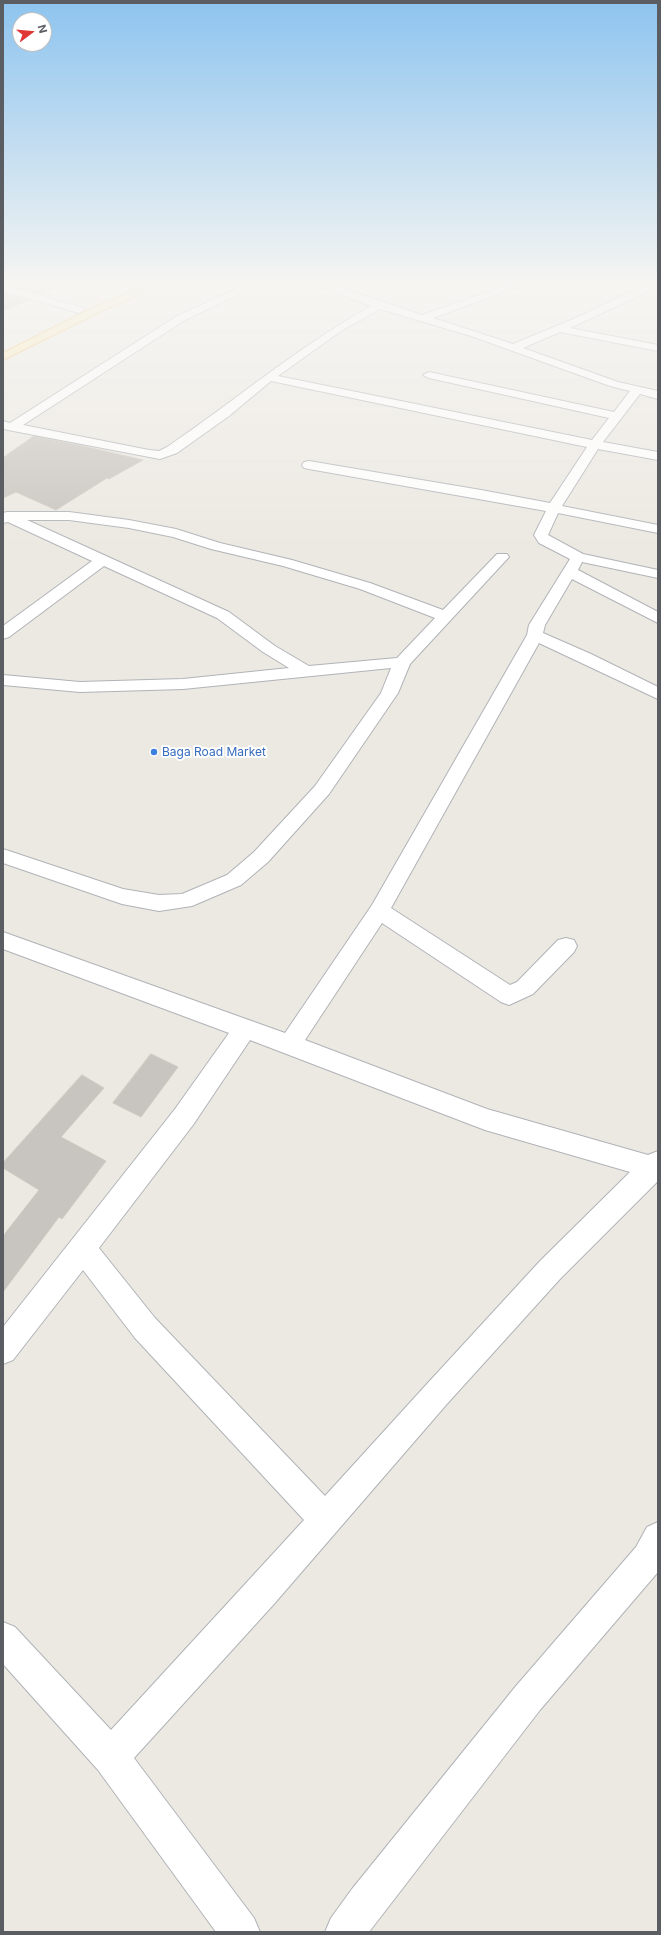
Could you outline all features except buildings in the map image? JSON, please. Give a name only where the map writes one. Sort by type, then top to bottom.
[{"type":"street","points":[[12,429],[95,374]]},
{"type":"street","points":[[12,429],[160,455],[172,450],[226,414],[273,374]]},
{"type":"street","points":[[591,374],[637,390],[658,395]]},
{"type":"street","points":[[429,375],[617,416]]},
{"type":"street","points":[[269,377],[658,456]]},
{"type":"street","points":[[637,390],[595,444],[552,507],[541,535],[544,540],[574,564],[658,618]]},
{"type":"street","points":[[309,465],[552,507],[658,529]]},
{"type":"street","points":[[4,517],[69,516],[128,524],[176,533],[216,546],[287,563],[365,586],[445,616]]},
{"type":"street","points":[[4,517],[223,615],[269,649],[307,672]]},
{"type":"street","points":[[3,856],[122,896],[158,903],[185,901],[234,880],[262,857],[322,790],[389,694],[402,662],[502,557]]},
{"type":"street","points":[[3,634],[103,560]]},
{"type":"street","points":[[574,564],[658,574]]},
{"type":"street","points":[[290,1044],[379,911],[535,635],[537,624],[574,564]]},
{"type":"street","points":[[535,635],[585,657],[658,694]]},
{"type":"street","points":[[3,680],[88,687],[183,684],[402,662]]},
{"type":"street","points":[[379,911],[509,996],[525,988],[566,946]]},
{"type":"street","points":[[3,940],[245,1029],[290,1044],[485,1119],[656,1166]]},
{"type":"street","points":[[3,1350],[83,1249],[96,1230],[184,1117],[245,1029]]},
{"type":"street","points":[[111,1757],[262,1592],[325,1518],[550,1270],[656,1166]]},
{"type":"street","points":[[83,1249],[145,1328],[325,1518]]},
{"type":"street","points":[[345,1932],[366,1903],[528,1698],[648,1558],[658,1538]]},
{"type":"street","points":[[3,1639],[111,1757],[240,1932]]},
{"type":"place","name":"Baga Road Market","points":[[154,752]]}]
